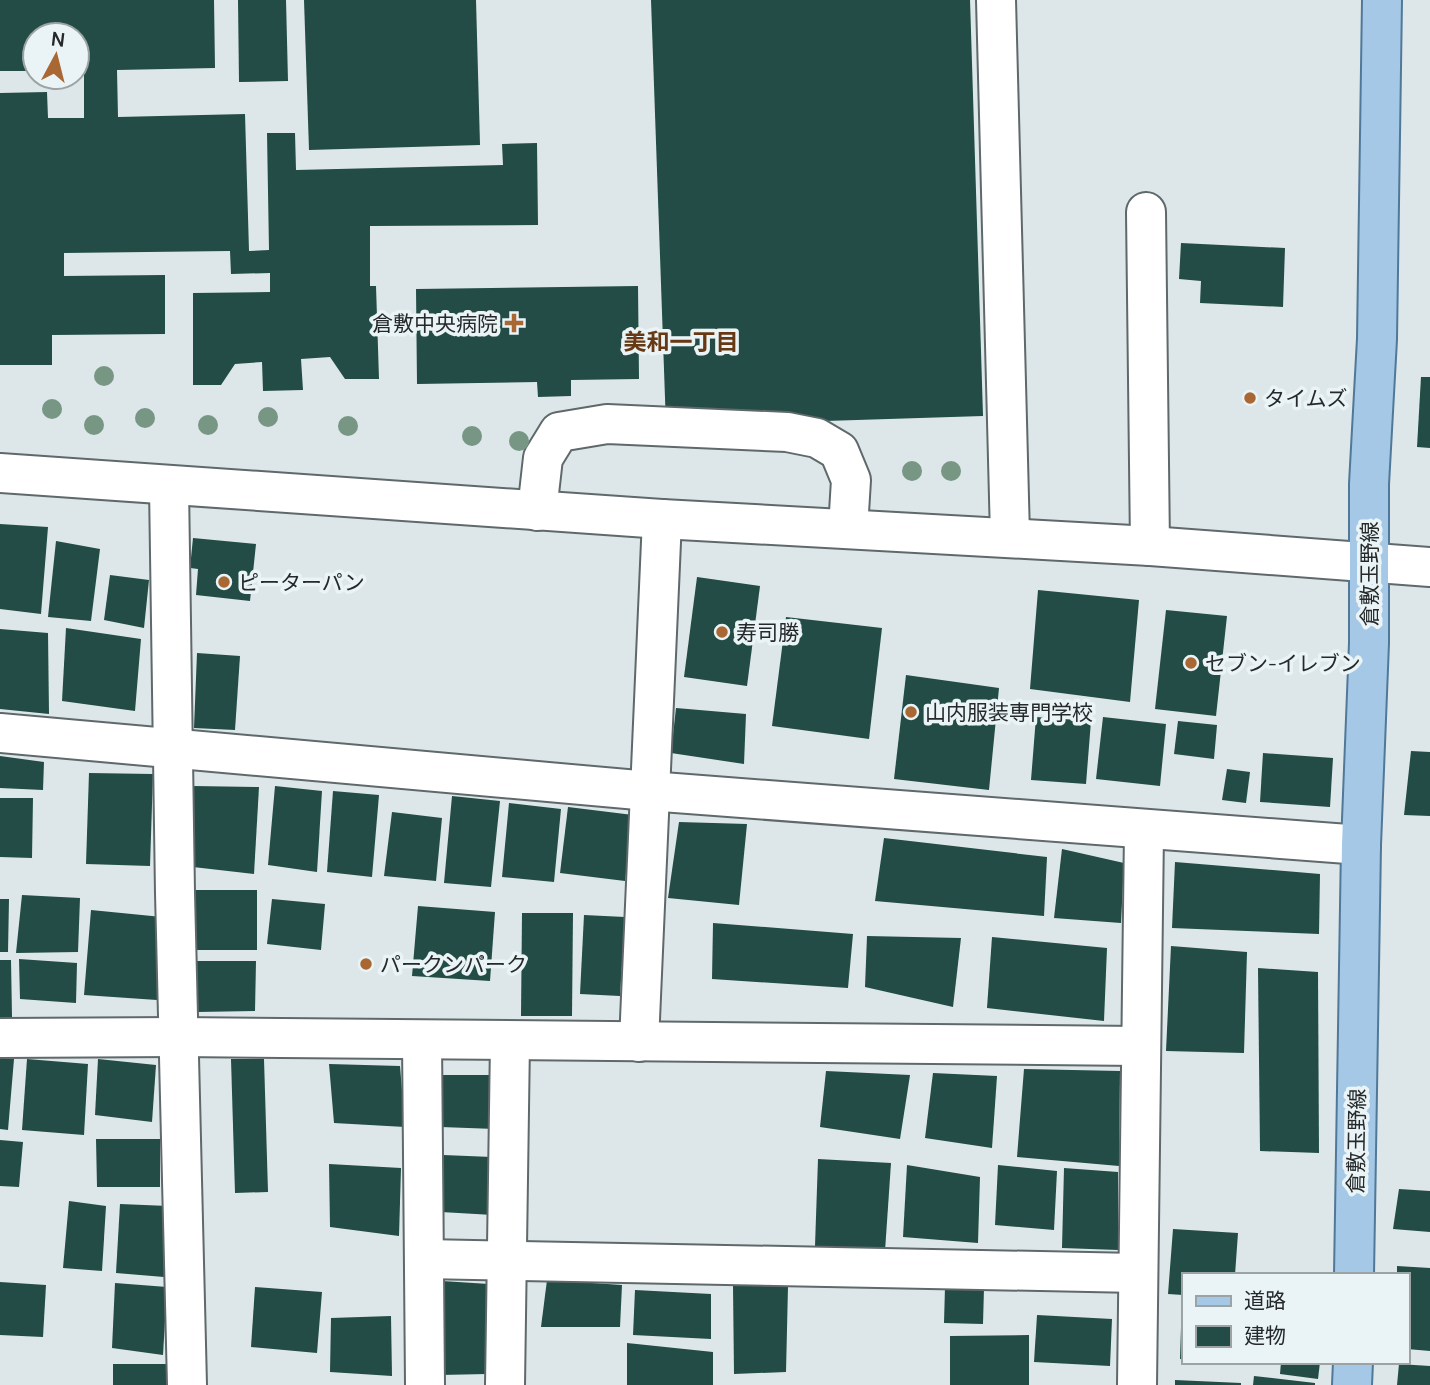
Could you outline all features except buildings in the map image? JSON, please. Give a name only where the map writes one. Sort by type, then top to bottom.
[{"type":"main road","name":"倉敷玉野線","points":[[1354,1273],[1361,845],[1382,0]]},
{"type":"main road","points":[[1352,1385],[1353,1364]]},
{"type":"street","points":[[996,0],[1010,536]]},
{"type":"street","points":[[1146,212],[1150,546]]},
{"type":"street","points":[[537,511],[543,458],[559,432],[607,424],[787,432],[817,438],[839,451],[851,480],[848,528]]},
{"type":"street","points":[[0,473],[662,519],[1010,536],[1430,567]]},
{"type":"street","points":[[169,486],[187,1385]]},
{"type":"street","points":[[639,1042],[662,519]]},
{"type":"street","points":[[0,733],[649,791],[1144,831],[1361,845]]},
{"type":"street","points":[[1137,1385],[1139,1046],[1144,831]]},
{"type":"street","points":[[0,1038],[178,1037],[1139,1046]]},
{"type":"street","points":[[422,1040],[425,1385]]},
{"type":"street","points":[[505,1385],[510,1041]]},
{"type":"street","points":[[425,1259],[1137,1273]]},
{"type":"place","name":"倉敷中央病院","points":[[514,323]]},
{"type":"place","name":"タイムズ","points":[[1250,398]]},
{"type":"place","name":"ピーターパン","points":[[224,582]]},
{"type":"place","name":"寿司勝","points":[[722,632]]},
{"type":"place","name":"セブン-イレブン","points":[[1191,663]]},
{"type":"place","name":"山内服装専門学校","points":[[911,712]]},
{"type":"place","name":"パークンパーク","points":[[366,964]]},
{"type":"district","name":"美和一丁目","points":[[681,341]]}]
